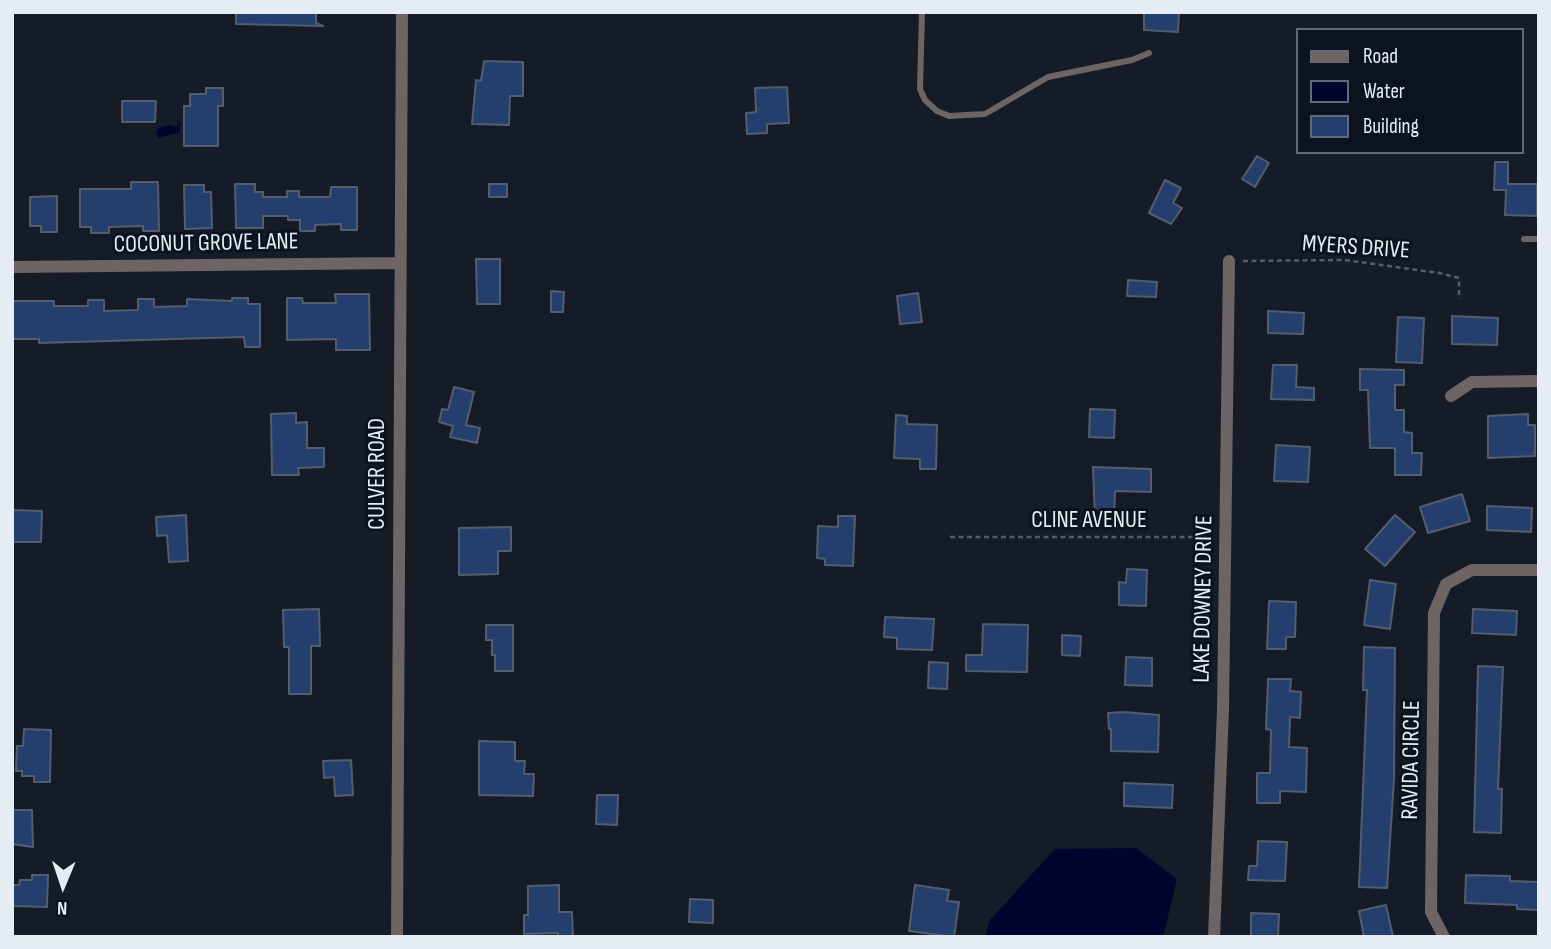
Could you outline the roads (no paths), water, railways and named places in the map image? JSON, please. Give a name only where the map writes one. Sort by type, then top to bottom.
[{"type":"street","name":"CULVER ROAD","points":[[397,937],[402,12]]},
{"type":"street","name":"LAKE DOWNEY DRIVE","points":[[1214,937],[1227,537],[1229,261]]},
{"type":"street","name":"COCONUT GROVE LANE","points":[[12,267],[400,263]]},
{"type":"street","points":[[1451,396],[1472,382],[1539,381]]},
{"type":"street","name":"RAVIDA CIRCLE","points":[[1444,937],[1431,912],[1434,613],[1446,584],[1472,570],[1539,570]]},
{"type":"lane","points":[[922,12],[920,89],[931,106],[949,116],[985,114],[1048,77],[1132,60],[1149,52]]},
{"type":"lane","points":[[1524,239],[1539,239]]},
{"type":"water","points":[[173,119],[180,123],[180,132],[158,138],[156,132],[159,128],[170,125],[178,127],[179,123]]},
{"type":"water","points":[[1136,848],[1177,879],[1163,937],[985,937],[990,920],[1055,849]]}]
